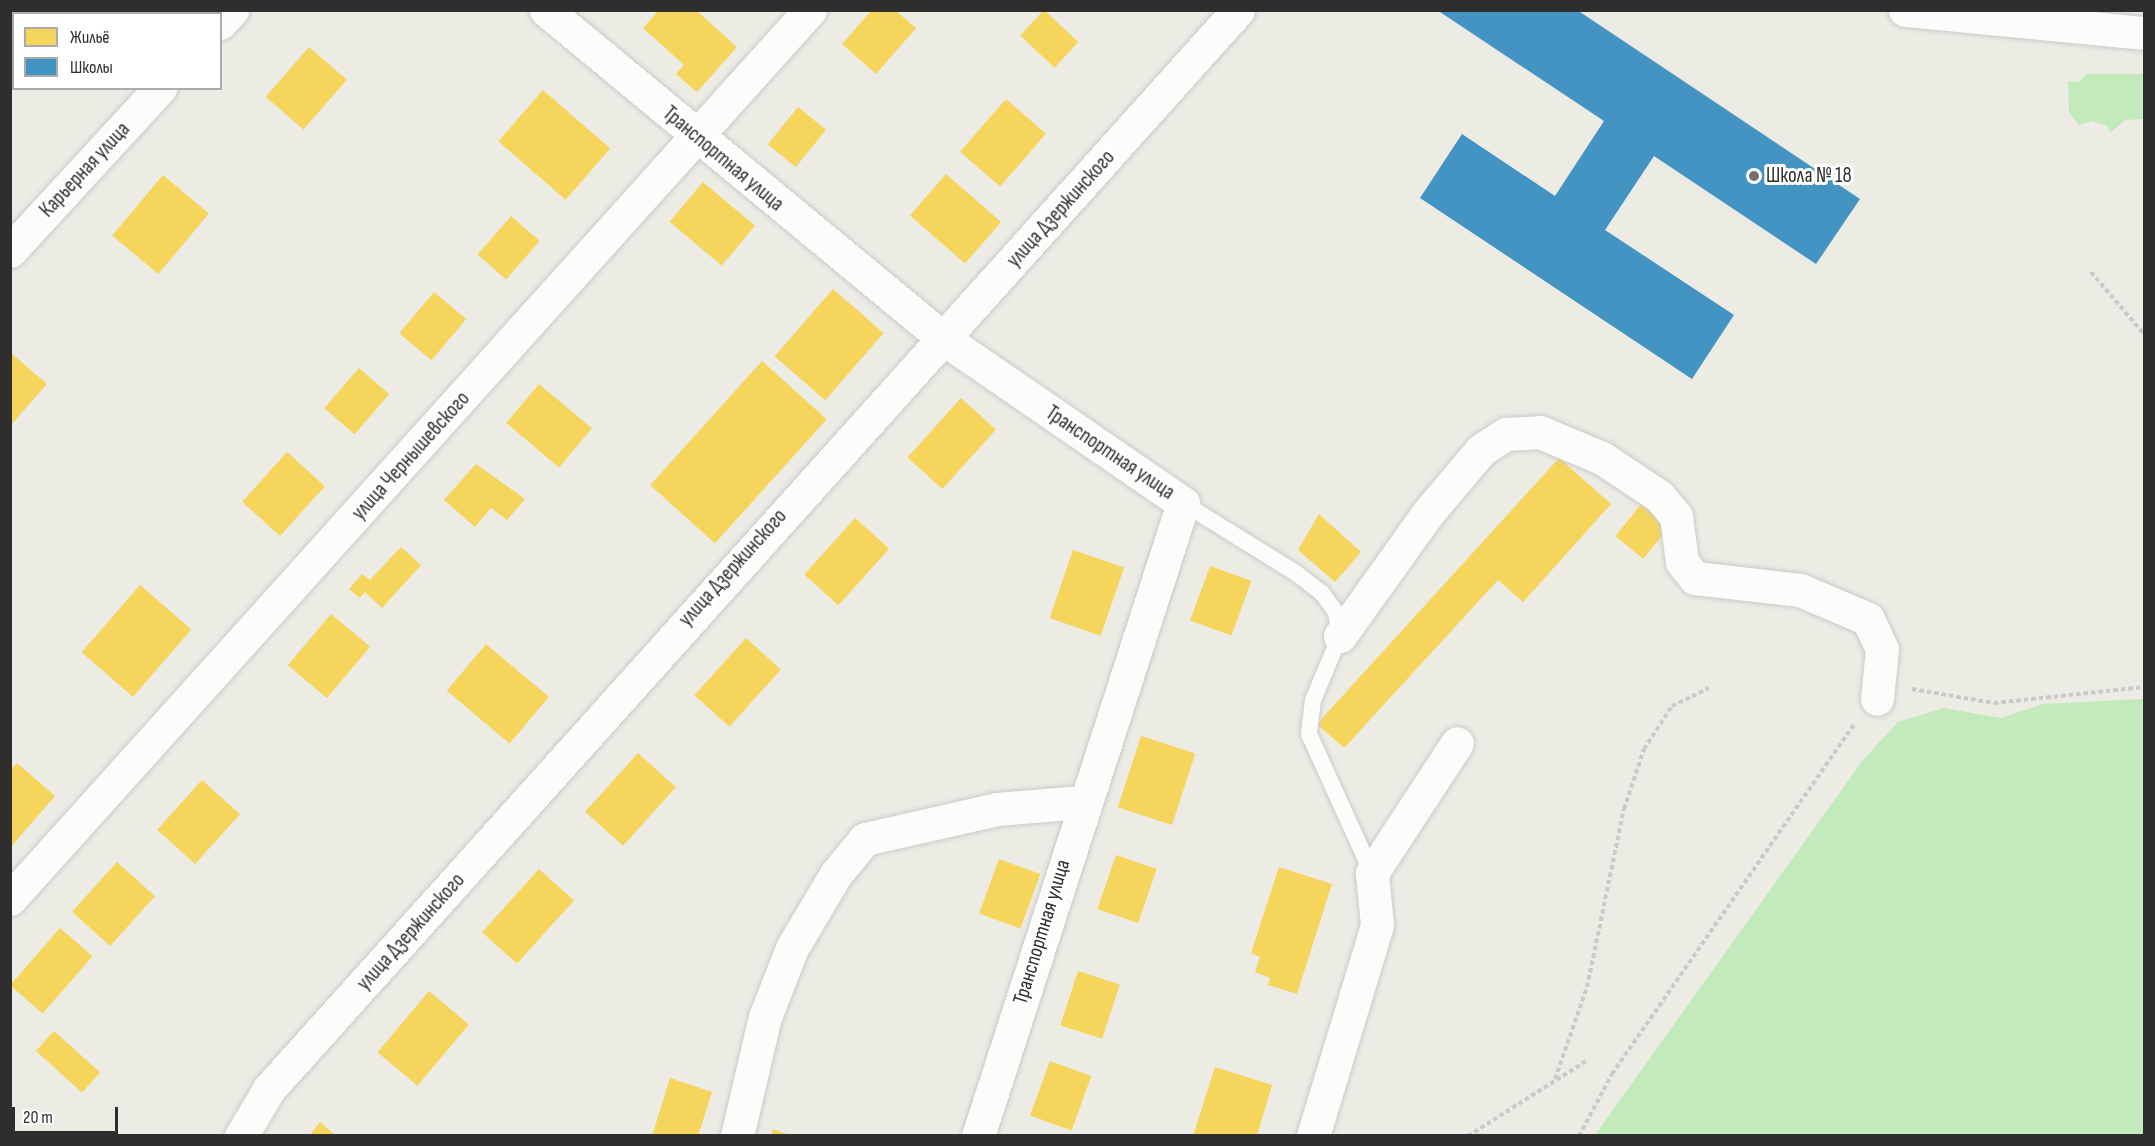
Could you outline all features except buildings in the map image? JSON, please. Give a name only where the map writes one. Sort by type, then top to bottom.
[{"type":"street","name":"Транспортная улица","points":[[546,10],[944,339],[1183,503],[1082,802],[978,1136]]},
{"type":"street","name":"улица Чернышевского","points":[[10,899],[810,10]]},
{"type":"street","name":"улица Дзержинского","points":[[242,1136],[269,1089],[1238,10]]},
{"type":"street","points":[[1905,10],[2145,33]]},
{"type":"street","name":"Карьерная улица","points":[[10,251],[158,90]]},
{"type":"street","points":[[1340,636],[1428,513],[1481,450],[1506,434],[1540,432],[1602,458],[1659,496],[1676,516],[1682,562],[1695,578],[1800,590],[1868,619],[1882,649],[1877,699]]},
{"type":"street","points":[[1313,1136],[1377,925],[1372,873],[1457,743]]},
{"type":"street","points":[[737,1136],[765,1017],[792,948],[836,874],[865,839],[997,809],[1082,802]]},
{"type":"lane","points":[[1183,503],[1323,593],[1339,620],[1340,636],[1313,700],[1309,734],[1372,873]]},
{"type":"path","points":[[2091,272],[2145,334]]},
{"type":"path","points":[[1579,1136],[1612,1074],[1829,753],[1877,699],[1908,687],[1959,701],[1994,703],[2145,687]]},
{"type":"path","points":[[1555,1078],[1587,987],[1624,809],[1644,748],[1672,706],[1709,688]]},
{"type":"path","points":[[1468,1136],[1586,1061]]},
{"type":"green space","points":[[2087,74],[2144,74],[2144,119],[2125,120],[2110,133],[2107,126],[2092,121],[2079,125],[2069,112],[2068,81],[2078,82]]},
{"type":"green space","points":[[2144,699],[2144,1135],[1595,1135],[1863,760],[1898,722],[1944,708],[2001,718],[2042,704]]},
{"type":"place","name":"Школа № 18","points":[[1754,176]]}]
